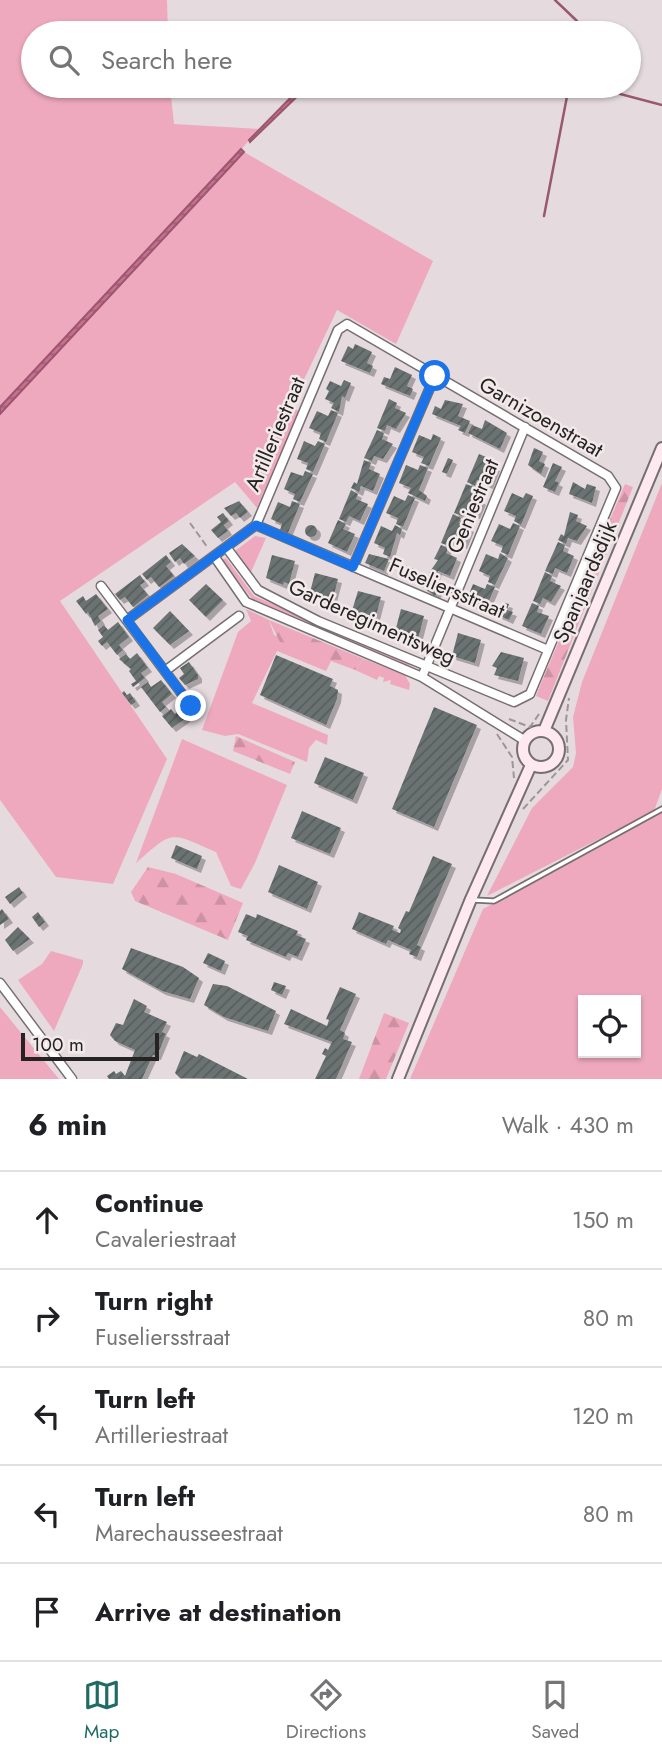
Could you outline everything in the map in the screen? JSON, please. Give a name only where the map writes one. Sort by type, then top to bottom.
[{"type":"street","name":"Garnizoenstraat","points":[[342,327],[347,324],[355,328],[614,481],[616,488],[548,650]]},
{"type":"street","name":"Artilleriestraat","points":[[127,620],[256,525],[342,327]]},
{"type":"street","points":[[353,567],[435,376]]},
{"type":"street","name":"Geniestraat","points":[[422,677],[425,663],[525,427]]},
{"type":"street","name":"Spanjaardsdijk","points":[[544,731],[662,447]]},
{"type":"street","name":"Fuseliersstraat","points":[[256,525],[548,650]]},
{"type":"street","name":"Garderegimentsweg","points":[[220,552],[257,590],[318,621],[509,700],[522,701],[530,694],[548,650]]},
{"type":"street","name":"Garderegimentsweg","points":[[220,552],[246,602],[422,677],[524,740]]},
{"type":"street","points":[[100,586],[191,706]]},
{"type":"street","points":[[164,671],[239,616]]},
{"type":"street","points":[[544,731],[556,738],[559,752],[552,764],[545,767],[531,765],[522,751],[524,740],[533,732],[544,731]]},
{"type":"street","points":[[398,1079],[471,899],[531,765]]},
{"type":"street","points":[[0,983],[72,1079]]},
{"type":"lane","points":[[471,899],[480,903],[494,901],[662,809]]},
{"type":"path","points":[[190,523],[205,545],[220,552]]},
{"type":"path","points":[[522,785],[512,777],[512,757],[490,720],[511,719],[528,727],[534,724],[539,714],[551,714],[566,720]]},
{"type":"green space","points":[[0,0],[167,0],[168,21],[21,21],[21,98],[171,98],[174,124],[260,129],[0,407]]},
{"type":"green space","points":[[244,152],[433,261],[396,344],[337,310],[291,407],[299,411],[257,508],[235,482],[60,601],[167,759],[113,884],[56,877],[0,800],[0,414]]},
{"type":"green space","points":[[662,483],[662,789],[654,811],[487,896],[532,808],[573,767],[576,753],[573,717],[582,682]]},
{"type":"green space","points":[[625,484],[633,487],[548,701],[536,696]]},
{"type":"green space","points":[[255,536],[266,538],[251,572],[235,551]]},
{"type":"green space","points":[[226,558],[254,596],[416,666],[404,665],[253,600],[222,560]]},
{"type":"green space","points":[[246,609],[269,620],[274,635],[331,661],[326,671],[277,651],[252,703],[328,735],[327,745],[316,740],[309,748],[307,762],[238,734],[225,736],[202,730],[238,632],[251,621]]},
{"type":"green space","points":[[269,620],[364,659],[355,670],[280,642]]},
{"type":"green space","points":[[364,659],[405,675],[410,684],[409,690],[390,684],[391,680],[383,682],[384,678],[379,676],[377,680],[355,670]]},
{"type":"green space","points":[[236,736],[295,762],[290,774],[233,751]]},
{"type":"green space","points":[[182,739],[287,785],[255,863],[241,889],[231,886],[216,852],[180,838],[166,839],[136,863]]},
{"type":"green space","points":[[662,811],[662,1079],[410,1079],[483,909]]},
{"type":"green space","points":[[148,867],[176,874],[243,903],[228,940],[135,901],[131,892]]},
{"type":"green space","points":[[51,951],[83,960],[54,1031],[18,980],[42,964]]},
{"type":"green space","points":[[0,1007],[59,1079],[0,1079]]},
{"type":"green space","points":[[384,1013],[409,1023],[386,1079],[359,1079]]},
{"type":"shaded area","points":[[290,98],[296,98],[250,142]]},
{"type":"shaded area","points":[[241,149],[244,152],[0,414],[0,407]]},
{"type":"building","points":[[355,344],[372,352],[367,363],[373,366],[370,373],[341,361],[348,346],[353,349]]},
{"type":"building","points":[[395,367],[412,375],[407,386],[413,389],[410,396],[381,384],[384,377],[390,379]]},
{"type":"building","points":[[344,380],[351,383],[345,398],[342,396],[339,412],[331,408],[334,403],[325,399],[329,391],[326,389],[330,381],[341,386]]},
{"type":"building","points":[[389,399],[397,403],[395,408],[406,413],[396,429],[387,425],[385,431],[377,428]]},
{"type":"building","points":[[445,400],[463,404],[458,416],[470,421],[465,433],[458,430],[461,426],[432,414],[435,406],[441,409]]},
{"type":"building","points":[[331,410],[338,413],[326,442],[319,439],[321,433],[309,428],[317,411],[328,416]]},
{"type":"building","points":[[485,420],[507,433],[500,449],[468,433],[472,425],[482,429]]},
{"type":"building","points":[[377,430],[384,433],[382,439],[393,444],[383,459],[374,456],[372,461],[364,458]]},
{"type":"building","points":[[433,434],[441,438],[429,466],[421,463],[424,457],[412,452],[419,435],[431,440]]},
{"type":"building","points":[[304,441],[315,446],[318,441],[325,444],[313,472],[306,469],[308,463],[297,459]]},
{"type":"building","points":[[534,448],[543,452],[539,461],[545,464],[541,474],[528,465]]},
{"type":"building","points":[[479,454],[486,457],[484,463],[496,467],[489,485],[477,480],[475,486],[467,482]]},
{"type":"building","points":[[448,458],[453,460],[447,474],[442,472]]},
{"type":"building","points":[[364,460],[371,463],[369,469],[380,474],[373,491],[361,486],[359,492],[351,488],[354,482],[357,484]]},
{"type":"building","points":[[553,463],[562,467],[555,481],[559,483],[555,492],[543,487]]},
{"type":"building","points":[[406,465],[418,470],[420,465],[428,468],[419,490],[427,496],[425,501],[408,493],[411,488],[399,483]]},
{"type":"building","points":[[305,471],[313,474],[300,502],[293,499],[295,494],[284,489],[291,472],[303,476]]},
{"type":"building","points":[[573,482],[585,489],[587,484],[596,487],[592,503],[569,494]]},
{"type":"building","points":[[466,484],[474,487],[471,493],[482,501],[476,515],[464,510],[462,516],[454,513]]},
{"type":"building","points":[[351,490],[358,494],[356,499],[368,504],[360,521],[349,516],[346,522],[339,519]]},
{"type":"building","points":[[512,493],[523,498],[526,493],[533,496],[521,525],[514,521],[516,516],[504,511]]},
{"type":"building","points":[[408,495],[415,498],[403,527],[396,524],[398,518],[386,513],[394,496],[405,501]]},
{"type":"building","points":[[239,501],[248,512],[240,518],[236,513],[231,516],[224,508]]},
{"type":"building","points":[[292,501],[300,504],[288,533],[280,530],[282,524],[271,519],[278,502],[290,507]]},
{"type":"building","points":[[570,512],[578,515],[576,521],[587,526],[577,541],[568,538],[566,544],[558,540],[561,534],[564,536]]},
{"type":"building","points":[[223,513],[229,521],[224,525],[228,531],[218,538],[211,530],[221,522],[217,517]]},
{"type":"building","points":[[453,514],[461,518],[459,523],[470,528],[463,545],[451,540],[449,546],[441,543]]},
{"type":"building","points":[[338,520],[346,524],[343,529],[355,534],[347,552],[328,543]]},
{"type":"building","points":[[513,523],[520,526],[508,555],[501,552],[503,546],[491,541],[499,524],[510,529]]},
{"type":"building","points":[[311,525],[317,531],[311,537],[305,531]]},
{"type":"building","points":[[395,525],[402,529],[400,535],[397,533],[390,557],[383,554],[385,548],[374,543],[381,526],[392,531]]},
{"type":"building","points":[[558,542],[565,545],[563,551],[574,556],[567,573],[555,568],[553,574],[545,571]]},
{"type":"building","points":[[182,544],[195,556],[184,564],[180,558],[175,562],[169,553]]},
{"type":"building","points":[[441,545],[448,548],[446,553],[457,558],[450,576],[438,571],[436,576],[429,573],[438,560],[434,559]]},
{"type":"building","points":[[500,553],[508,558],[495,585],[488,582],[490,576],[479,571],[486,554],[498,559]]},
{"type":"building","points":[[369,554],[389,559],[384,571],[365,563]]},
{"type":"building","points":[[166,555],[171,562],[166,566],[174,576],[159,587],[151,577],[147,580],[142,574]]},
{"type":"building","points":[[272,555],[295,561],[289,584],[284,582],[283,585],[266,578]]},
{"type":"building","points":[[403,564],[414,569],[411,577],[400,572]]},
{"type":"building","points":[[545,572],[552,576],[550,581],[561,586],[551,602],[543,598],[540,604],[533,601]]},
{"type":"building","points":[[315,573],[338,579],[332,602],[309,596]]},
{"type":"building","points":[[140,575],[145,582],[140,585],[148,595],[133,607],[125,597],[120,600],[115,594]]},
{"type":"building","points":[[428,575],[443,585],[435,596],[423,587]]},
{"type":"building","points":[[206,584],[223,600],[206,617],[189,600]]},
{"type":"building","points":[[473,584],[485,589],[487,584],[495,587],[485,610],[466,602]]},
{"type":"building","points":[[358,591],[381,597],[375,620],[351,614]]},
{"type":"building","points":[[96,594],[108,609],[98,616],[101,621],[95,626],[88,612],[86,614],[76,601],[83,596],[86,601]]},
{"type":"building","points":[[505,603],[509,604],[507,610],[513,612],[509,620],[498,615]]},
{"type":"building","points":[[532,603],[539,606],[537,612],[549,616],[541,634],[522,626]]},
{"type":"building","points":[[401,609],[424,616],[418,639],[395,632]]},
{"type":"building","points":[[170,611],[189,631],[170,645],[153,628]]},
{"type":"building","points":[[118,622],[129,637],[119,645],[123,650],[117,655],[107,642],[102,646],[98,641],[103,637],[98,630],[104,625],[108,630]]},
{"type":"building","points":[[458,633],[481,640],[475,663],[452,656]]},
{"type":"building","points":[[501,652],[524,658],[518,681],[494,675],[497,668],[492,666]]},
{"type":"building","points":[[137,653],[148,668],[141,673],[145,678],[133,687],[131,684],[136,681],[129,671],[131,669],[119,659],[126,654],[130,659]]},
{"type":"building","points":[[276,655],[333,679],[330,686],[338,690],[337,699],[326,725],[260,695]]},
{"type":"building","points":[[189,662],[198,679],[185,685],[179,678],[184,674],[180,668]]},
{"type":"building","points":[[161,680],[172,694],[162,702],[166,707],[160,712],[141,687],[148,682],[151,687]]},
{"type":"building","points":[[124,691],[127,695],[130,693],[136,702],[131,705],[122,693]]},
{"type":"building","points":[[434,707],[477,725],[434,827],[392,809]]},
{"type":"building","points":[[171,709],[175,714],[180,710],[186,718],[172,728],[162,716]]},
{"type":"building","points":[[325,757],[364,773],[353,800],[314,783]]},
{"type":"building","points":[[302,811],[341,828],[330,854],[291,838]]},
{"type":"building","points":[[176,845],[202,856],[197,869],[171,858]]},
{"type":"building","points":[[433,856],[452,864],[417,945],[421,947],[417,957],[409,954],[411,950],[388,940],[386,944],[352,929],[359,912],[394,926],[392,930],[400,933],[398,928],[406,911],[409,912]]},
{"type":"building","points":[[279,865],[318,882],[307,909],[268,892]]},
{"type":"building","points":[[19,887],[23,893],[10,904],[5,897]]},
{"type":"building","points":[[2,909],[9,919],[0,925],[0,911]]},
{"type":"building","points":[[38,912],[45,922],[39,927],[32,917]]},
{"type":"building","points":[[246,914],[256,918],[257,914],[298,931],[296,935],[306,939],[298,957],[288,953],[286,957],[246,940],[248,936],[238,932]]},
{"type":"building","points":[[18,927],[30,939],[13,951],[5,940]]},
{"type":"building","points":[[131,948],[183,967],[199,978],[190,999],[162,991],[122,969]]},
{"type":"building","points":[[208,953],[225,961],[221,971],[203,963]]},
{"type":"building","points":[[274,982],[286,986],[282,995],[271,990]]},
{"type":"building","points":[[213,984],[227,986],[276,1011],[268,1031],[224,1017],[204,1005]]},
{"type":"building","points":[[340,987],[356,994],[340,1030],[345,1033],[343,1039],[352,1042],[336,1079],[315,1079],[326,1056],[322,1054],[332,1042],[284,1024],[291,1009],[327,1026],[329,1020],[326,1019]]},
{"type":"building","points":[[134,999],[147,1006],[144,1012],[167,1022],[162,1032],[166,1034],[157,1056],[153,1055],[142,1079],[109,1079],[107,1076],[114,1071],[116,1074],[121,1071],[125,1076],[135,1050],[115,1041],[110,1035],[116,1023],[123,1025]]},
{"type":"building","points":[[184,1051],[197,1057],[199,1054],[248,1079],[180,1078],[175,1073]]},
{"type":"waterway","points":[[555,0],[577,21]]},
{"type":"waterway","points":[[544,216],[567,98]]},
{"type":"waterway","points":[[635,98],[662,105]]},
{"type":"route","points":[[191,706],[127,620],[256,525],[353,567],[435,376]]}]
